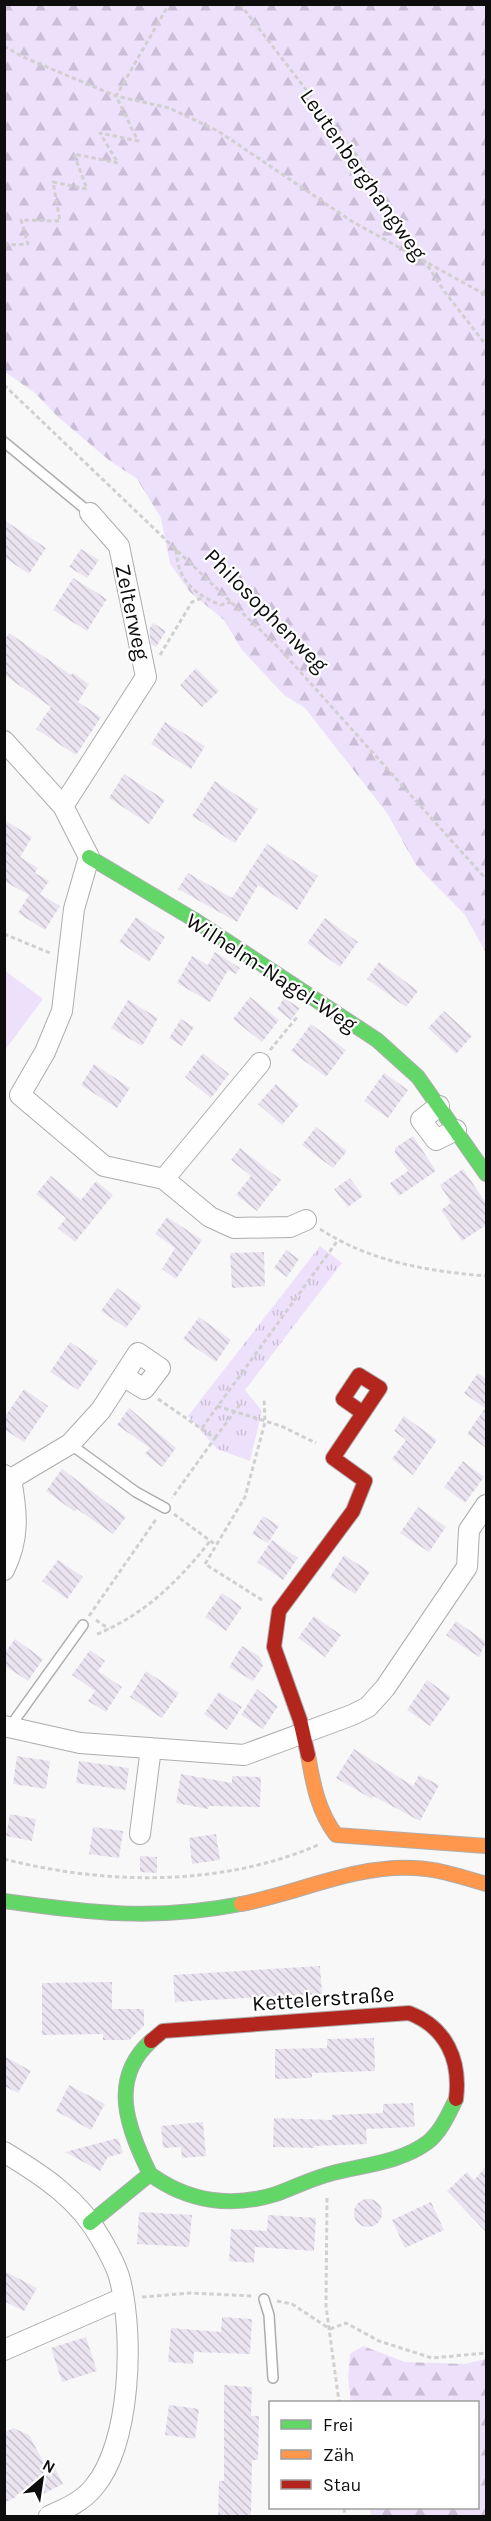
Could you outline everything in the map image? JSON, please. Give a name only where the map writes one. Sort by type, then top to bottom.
[{"type":"street","name":"Zelterweg","points":[[63,807],[146,677],[119,546],[90,513]]},
{"type":"street","points":[[4,741],[63,807],[89,857],[74,909],[62,1011],[45,1052],[12,1098],[104,1166],[164,1179],[210,1217],[234,1228],[290,1227],[306,1220]]},
{"type":"street","name":"Wilhelm-Nagel-Weg","points":[[89,857],[193,919],[377,1040],[418,1077],[439,1106],[421,1120],[436,1140],[456,1130],[486,1174]]},
{"type":"street","points":[[164,1179],[260,1063]]},
{"type":"street","points":[[4,1570],[11,1557],[18,1517],[8,1477],[70,1444],[101,1410],[123,1376]]},
{"type":"street","points":[[363,1413],[333,1458],[365,1481],[353,1511],[279,1611],[274,1628],[274,1647],[303,1731],[313,1779],[327,1826],[336,1835],[486,1846]]},
{"type":"street","points":[[6,1731],[80,1743],[244,1755],[368,1707],[385,1688],[467,1567],[469,1530],[486,1505]]},
{"type":"street","points":[[140,1834],[151,1748]]},
{"type":"street","points":[[4,1901],[113,1915],[172,1914],[224,1908],[339,1876],[387,1867],[431,1869],[466,1876],[486,1884]]},
{"type":"street","name":"Kettelerstraße","points":[[409,2013],[422,2017],[439,2029],[451,2044],[456,2064],[456,2098],[429,2141],[386,2161],[328,2174],[272,2195],[239,2200],[209,2201],[185,2196],[164,2186],[150,2174],[131,2129],[125,2086],[131,2065],[147,2044],[163,2031],[409,2013]]},
{"type":"street","points":[[4,2152],[44,2176],[75,2203],[100,2238],[120,2278],[123,2298],[127,2364],[118,2439],[112,2457],[93,2488],[77,2503],[48,2517]]},
{"type":"street","points":[[90,2223],[150,2174]]},
{"type":"street","points":[[4,2350],[123,2298]]},
{"type":"lane","points":[[4,442],[90,513]]},
{"type":"lane","points":[[70,1444],[136,1492],[165,1508]]},
{"type":"lane","points":[[6,1731],[83,1625]]},
{"type":"lane","points":[[264,2298],[269,2315],[273,2378]]},
{"type":"path","points":[[117,96],[168,4]]},
{"type":"path","name":"Leutenberghangweg","points":[[240,4],[355,153],[444,291],[486,345]]},
{"type":"path","points":[[4,46],[23,57],[117,96],[170,108],[219,131],[353,222],[486,295]]},
{"type":"path","points":[[4,245],[28,244],[21,220],[60,221],[53,182],[87,189],[74,154],[118,163],[100,133],[138,141],[117,96]]},
{"type":"path","name":"Philosophenweg","points":[[4,385],[279,648],[486,879]]},
{"type":"path","points":[[176,549],[177,569],[202,598],[221,605],[231,602]]},
{"type":"path","points":[[158,657],[192,602],[202,598]]},
{"type":"path","points":[[4,934],[68,960]]},
{"type":"path","points":[[260,1063],[313,998]]},
{"type":"path","points":[[306,1220],[338,1240],[392,1263],[486,1276]]},
{"type":"path","points":[[202,1428],[338,1240]]},
{"type":"path","points":[[264,1398],[266,1422],[245,1497],[205,1564],[279,1611]]},
{"type":"path","points":[[215,1438],[241,1403]]},
{"type":"path","points":[[217,1406],[281,1426],[321,1445],[333,1458]]},
{"type":"path","points":[[171,1407],[190,1421]]},
{"type":"path","points":[[165,1508],[216,1545]]},
{"type":"path","points":[[97,1634],[145,1607],[173,1585],[210,1541]]},
{"type":"path","points":[[90,1615],[109,1629]]},
{"type":"path","points":[[4,1859],[36,1867],[143,1879],[234,1871],[307,1850],[336,1835]]},
{"type":"path","points":[[328,2174],[326,2306],[339,2401]]},
{"type":"path","points":[[123,2298],[191,2293],[241,2294],[292,2304],[330,2329]]},
{"type":"path","points":[[330,2329],[346,2323],[379,2341],[432,2358],[486,2353]]},
{"type":"green space","points":[[4,5],[486,5],[486,953],[465,915],[416,865],[387,813],[305,708],[284,695],[242,650],[224,620],[190,592],[170,564],[161,518],[137,479],[110,461],[58,417],[35,393],[5,372]]},
{"type":"green space","points":[[4,970],[43,999],[5,1050],[4,1050]]},
{"type":"green space","points":[[320,1246],[342,1263],[245,1390],[262,1411],[250,1461],[217,1449],[188,1416]]},
{"type":"green space","points":[[363,2346],[405,2362],[464,2364],[486,2359],[486,2516],[371,2516],[370,2509],[479,2509],[479,2401],[351,2401],[348,2378],[350,2354]]},
{"type":"building","points":[[4,520],[46,548],[29,574],[4,557]]},
{"type":"building","points":[[81,549],[99,560],[87,578],[69,567]]},
{"type":"building","points":[[73,578],[107,599],[87,631],[53,610]]},
{"type":"building","points":[[153,623],[166,631],[156,647],[151,644],[149,630]]},
{"type":"building","points":[[9,633],[71,675],[73,673],[89,684],[78,702],[101,717],[76,755],[36,729],[51,707],[4,675],[4,641]]},
{"type":"building","points":[[196,668],[219,691],[202,707],[180,685]]},
{"type":"building","points":[[165,722],[205,746],[191,769],[151,744]]},
{"type":"building","points":[[124,774],[165,800],[149,824],[109,798]]},
{"type":"building","points":[[215,781],[258,809],[235,843],[192,816]]},
{"type":"building","points":[[4,820],[32,837],[20,857],[38,868],[35,873],[49,881],[40,894],[60,906],[45,930],[18,913],[29,895],[4,881]]},
{"type":"building","points":[[267,844],[318,876],[297,910],[258,885],[237,922],[178,889],[188,873],[232,898]]},
{"type":"building","points":[[136,917],[165,937],[149,962],[119,942]]},
{"type":"building","points":[[325,918],[358,942],[340,967],[307,943]]},
{"type":"building","points":[[215,952],[240,968],[236,974],[228,970],[210,1002],[177,983],[192,956],[208,965]]},
{"type":"building","points":[[379,962],[418,991],[406,1007],[367,979]]},
{"type":"building","points":[[250,997],[279,1020],[262,1042],[233,1019]]},
{"type":"building","points":[[284,998],[300,1008],[291,1020],[277,1009]]},
{"type":"building","points":[[128,1000],[158,1018],[142,1046],[111,1028]]},
{"type":"building","points":[[444,1011],[472,1036],[456,1054],[428,1028]]},
{"type":"building","points":[[181,1019],[194,1027],[182,1046],[169,1038]]},
{"type":"building","points":[[311,1024],[346,1050],[326,1077],[291,1051]]},
{"type":"building","points":[[203,1053],[229,1074],[211,1098],[185,1077]]},
{"type":"building","points":[[94,1064],[130,1088],[117,1108],[81,1085]]},
{"type":"building","points":[[384,1073],[408,1090],[388,1118],[364,1101]]},
{"type":"building","points":[[276,1084],[299,1105],[282,1125],[258,1104]]},
{"type":"building","points":[[316,1127],[347,1151],[333,1168],[302,1145]]},
{"type":"building","points":[[413,1136],[436,1171],[399,1196],[390,1183],[408,1171],[395,1153],[395,1148]]},
{"type":"building","points":[[240,1148],[281,1180],[257,1211],[236,1195],[251,1176],[231,1160]]},
{"type":"building","points":[[463,1169],[486,1203],[486,1225],[462,1241],[441,1210],[451,1203],[440,1185]]},
{"type":"building","points":[[51,1176],[81,1200],[96,1181],[113,1195],[75,1242],[58,1228],[66,1218],[36,1194]]},
{"type":"building","points":[[350,1178],[363,1196],[348,1207],[334,1189]]},
{"type":"building","points":[[167,1217],[202,1240],[176,1279],[162,1269],[175,1248],[155,1234]]},
{"type":"building","points":[[286,1250],[299,1259],[287,1277],[274,1268]]},
{"type":"building","points":[[264,1252],[265,1286],[232,1288],[230,1253]]},
{"type":"building","points":[[117,1288],[142,1306],[126,1328],[101,1311]]},
{"type":"building","points":[[199,1317],[231,1340],[216,1362],[183,1339]]},
{"type":"building","points":[[70,1342],[98,1361],[78,1390],[50,1372]]},
{"type":"building","points":[[478,1373],[486,1379],[486,1448],[467,1434],[485,1408],[464,1393]]},
{"type":"building","points":[[24,1389],[48,1406],[24,1442],[4,1429],[4,1418]]},
{"type":"building","points":[[129,1408],[176,1448],[162,1467],[145,1454],[150,1448],[117,1425]]},
{"type":"building","points":[[404,1416],[437,1440],[413,1475],[392,1459],[406,1440],[394,1431]]},
{"type":"building","points":[[463,1461],[484,1477],[465,1503],[444,1487]]},
{"type":"building","points":[[62,1469],[126,1517],[113,1534],[77,1509],[75,1512],[46,1491]]},
{"type":"building","points":[[418,1507],[446,1527],[429,1552],[400,1533]]},
{"type":"building","points":[[263,1516],[279,1526],[268,1543],[252,1534]]},
{"type":"building","points":[[272,1540],[298,1558],[283,1580],[257,1562]]},
{"type":"building","points":[[344,1555],[370,1572],[355,1594],[330,1577]]},
{"type":"building","points":[[58,1560],[83,1577],[67,1599],[42,1581]]},
{"type":"building","points":[[222,1593],[242,1607],[226,1631],[205,1617]]},
{"type":"building","points":[[314,1616],[341,1635],[325,1657],[298,1638]]},
{"type":"building","points":[[456,1621],[486,1642],[479,1657],[446,1635]]},
{"type":"building","points":[[15,1639],[43,1659],[28,1681],[4,1665],[4,1654]]},
{"type":"building","points":[[242,1646],[260,1657],[263,1666],[253,1681],[229,1667]]},
{"type":"building","points":[[90,1650],[105,1661],[98,1671],[122,1687],[106,1712],[88,1701],[95,1691],[72,1675]]},
{"type":"building","points":[[146,1671],[179,1693],[162,1718],[130,1697]]},
{"type":"building","points":[[427,1680],[451,1697],[430,1726],[407,1710]]},
{"type":"building","points":[[257,1689],[278,1706],[263,1729],[241,1715]]},
{"type":"building","points":[[219,1692],[242,1707],[227,1730],[204,1714]]},
{"type":"building","points":[[354,1749],[413,1786],[419,1775],[439,1785],[420,1821],[373,1796],[372,1799],[336,1778]]},
{"type":"building","points":[[17,1756],[50,1761],[46,1789],[13,1784]]},
{"type":"building","points":[[79,1761],[129,1768],[126,1790],[76,1783]]},
{"type":"building","points":[[181,1774],[232,1783],[232,1776],[261,1777],[260,1807],[209,1806],[208,1809],[176,1803]]},
{"type":"building","points":[[10,1814],[36,1819],[32,1841],[6,1836]]},
{"type":"building","points":[[93,1827],[123,1831],[119,1858],[89,1854]]},
{"type":"building","points":[[216,1834],[220,1860],[192,1864],[189,1838]]},
{"type":"building","points":[[140,1856],[157,1857],[157,1873],[140,1872]]},
{"type":"building","points":[[320,1966],[322,1994],[175,2002],[173,1975]]},
{"type":"building","points":[[112,1982],[112,2009],[144,2009],[144,2026],[129,2040],[103,2040],[103,2034],[42,2035],[42,1983]]},
{"type":"building","points":[[374,2038],[375,2071],[312,2073],[312,2078],[275,2079],[275,2049],[327,2048],[327,2039]]},
{"type":"building","points":[[4,2056],[31,2071],[18,2093],[4,2086]]},
{"type":"building","points":[[69,2085],[105,2104],[91,2130],[56,2111]]},
{"type":"building","points":[[413,2103],[415,2127],[366,2129],[367,2144],[314,2146],[314,2148],[273,2147],[274,2118],[332,2120],[332,2115],[383,2113],[383,2104]]},
{"type":"building","points":[[203,2122],[206,2156],[182,2158],[181,2147],[163,2148],[161,2126]]},
{"type":"building","points":[[118,2138],[123,2153],[108,2157],[100,2171],[65,2152]]},
{"type":"building","points":[[486,2167],[486,2232],[447,2191],[467,2172],[474,2180]]},
{"type":"building","points":[[368,2199],[378,2203],[382,2213],[378,2223],[368,2227],[358,2223],[354,2213],[358,2203]]},
{"type":"building","points":[[431,2202],[444,2230],[405,2248],[392,2220]]},
{"type":"building","points":[[139,2212],[192,2215],[189,2247],[137,2244]]},
{"type":"building","points":[[268,2215],[316,2218],[314,2251],[255,2247],[254,2263],[229,2261],[231,2229],[267,2231]]},
{"type":"building","points":[[4,2271],[37,2288],[24,2311],[4,2301]]},
{"type":"building","points":[[222,2317],[252,2319],[250,2354],[194,2352],[193,2364],[168,2362],[171,2328],[221,2332]]},
{"type":"building","points":[[86,2337],[97,2371],[62,2382],[51,2348]]},
{"type":"building","points":[[224,2385],[252,2387],[251,2416],[259,2416],[258,2460],[252,2460],[251,2517],[218,2517],[219,2481],[224,2481]]},
{"type":"building","points":[[169,2405],[199,2409],[195,2439],[165,2435]]},
{"type":"building","points":[[13,2428],[29,2435],[47,2469],[54,2466],[63,2484],[41,2495],[36,2487],[4,2503],[4,2433]]},
{"type":"traffic: fast","points":[[89,857],[193,919],[377,1040],[418,1077],[486,1174]]},
{"type":"traffic: fast","points":[[4,1901],[94,1912],[151,1914],[241,1904]]},
{"type":"traffic: fast","points":[[150,2174],[129,2122],[126,2088],[130,2072],[138,2056],[151,2041]]},
{"type":"traffic: fast","points":[[90,2223],[150,2174],[180,2191],[195,2196],[211,2200],[243,2201],[276,2194],[326,2175],[407,2154],[433,2138],[456,2099]]},
{"type":"traffic: slow","points":[[308,1755],[314,1787],[325,1816],[336,1835],[486,1846]]},
{"type":"traffic: slow","points":[[241,1904],[348,1875],[392,1868],[432,1870],[486,1884]]},
{"type":"traffic: jam","points":[[308,1755],[300,1720],[274,1647],[279,1611],[353,1511],[365,1481],[333,1458],[380,1388],[359,1375],[343,1399],[363,1413]]},
{"type":"traffic: jam","points":[[151,2041],[163,2031],[409,2013],[433,2027],[448,2047],[456,2071],[456,2099]]}]
